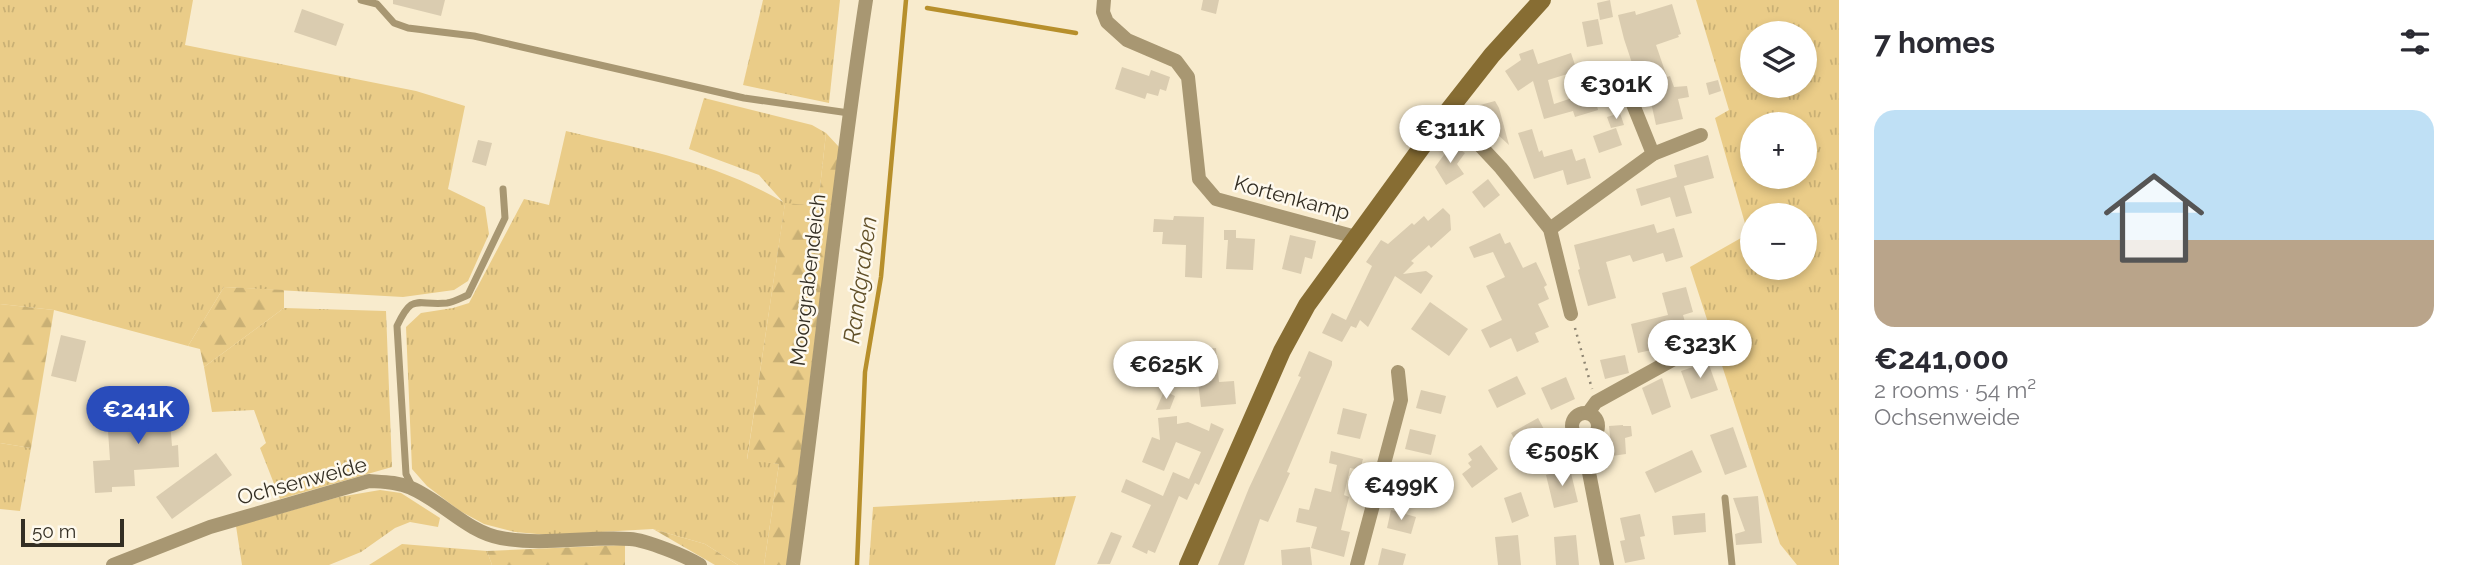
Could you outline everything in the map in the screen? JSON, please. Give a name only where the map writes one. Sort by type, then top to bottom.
[{"type":"street","name":"Moorgrabendeich","points":[[793,565],[849,113],[866,0]]},
{"type":"street","name":"Kortenkamp","points":[[1104,0],[1103,12],[1107,22],[1127,40],[1176,61],[1188,77],[1199,179],[1216,199],[1356,237]]},
{"type":"street","points":[[1188,565],[1282,351],[1307,305],[1448,111],[1499,46],[1542,0]]},
{"type":"street","points":[[1610,74],[1628,92],[1654,154]]},
{"type":"street","points":[[1448,111],[1501,168],[1550,229],[1571,314]]},
{"type":"street","points":[[1550,229],[1654,154],[1701,135]]},
{"type":"street","points":[[1607,565],[1586,457],[1586,439],[1576,436],[1572,427],[1577,415],[1681,355]]},
{"type":"street","points":[[1357,565],[1401,400],[1398,372]]},
{"type":"street","name":"Ochsenweide","points":[[113,565],[210,527],[369,481],[392,482],[413,489],[468,523],[499,538],[556,542],[632,539],[689,558],[700,565]]},
{"type":"lane","points":[[361,0],[377,4],[394,23],[408,28],[486,39],[744,98],[849,113]]},
{"type":"lane","points":[[413,489],[406,474],[397,327],[406,308],[417,302],[449,303],[468,295],[505,218],[503,189]]},
{"type":"lane","points":[[1725,498],[1732,565]]},
{"type":"path","points":[[1571,314],[1592,407]]},
{"type":"green space","points":[[0,0],[193,0],[185,45],[416,91],[465,106],[448,189],[485,207],[489,234],[468,281],[454,290],[403,297],[224,287],[188,346],[54,310],[0,304]]},
{"type":"green space","points":[[763,0],[840,0],[829,103],[743,85]]},
{"type":"green space","points":[[1696,0],[1839,0],[1839,565],[1797,565],[1780,544],[1690,267],[1740,239],[1740,280],[1817,280],[1817,203],[1740,203],[1740,206],[1715,118],[1729,110]]},
{"type":"green space","points":[[704,98],[812,125],[826,133],[818,206],[785,204],[747,459],[779,464],[764,565],[738,565],[705,544],[653,529],[548,535],[515,532],[484,524],[460,511],[427,486],[412,469],[406,327],[421,313],[469,303],[524,199],[549,205],[566,131],[677,158],[731,177],[783,202],[759,175],[689,149]]},
{"type":"green space","points":[[826,133],[839,147],[787,565],[764,565],[779,464],[747,460],[785,203],[818,206]]},
{"type":"green space","points":[[224,287],[284,290],[284,308],[204,367],[200,349],[188,346]]},
{"type":"green space","points":[[0,304],[54,310],[31,448],[0,443]]},
{"type":"green space","points":[[284,308],[386,311],[392,467],[280,499],[260,448],[266,443],[254,410],[212,412],[204,367]]},
{"type":"green space","points":[[0,443],[31,448],[20,511],[0,509]]},
{"type":"green space","points":[[380,490],[401,493],[440,518],[438,527],[410,522],[395,528],[361,552],[329,565],[242,565],[236,526],[339,497]]},
{"type":"green space","points":[[1076,496],[1055,565],[869,565],[873,507]]},
{"type":"green space","points":[[653,529],[705,544],[738,565],[715,565]]},
{"type":"green space","points":[[402,544],[487,551],[492,565],[369,565]]},
{"type":"green space","points":[[625,545],[625,565],[492,565],[487,551]]},
{"type":"building","points":[[393,0],[445,0],[441,16],[393,4]]},
{"type":"building","points":[[1203,0],[1219,0],[1216,14],[1201,10]]},
{"type":"building","points":[[1610,0],[1613,17],[1600,20],[1597,3]]},
{"type":"building","points":[[1672,4],[1681,34],[1656,45],[1667,77],[1670,76],[1674,87],[1687,86],[1689,97],[1678,99],[1683,119],[1656,125],[1647,84],[1640,87],[1618,15],[1635,11],[1636,15]]},
{"type":"building","points":[[302,9],[344,24],[336,46],[294,32]]},
{"type":"building","points":[[1598,19],[1603,44],[1587,47],[1582,22]]},
{"type":"building","points":[[1533,49],[1538,64],[1571,53],[1577,71],[1548,80],[1554,104],[1593,91],[1598,110],[1575,117],[1573,111],[1544,119],[1533,81],[1518,91],[1505,71],[1521,60],[1519,54]]},
{"type":"building","points":[[1122,67],[1149,76],[1151,70],[1170,77],[1166,91],[1160,89],[1158,96],[1147,93],[1145,99],[1115,89]]},
{"type":"building","points":[[1718,80],[1721,91],[1709,95],[1706,83]]},
{"type":"building","points":[[1495,101],[1509,145],[1485,123],[1480,105]]},
{"type":"building","points":[[1620,113],[1624,125],[1611,128],[1607,117]]},
{"type":"building","points":[[1616,128],[1622,145],[1599,153],[1593,136]]},
{"type":"building","points":[[1532,129],[1539,152],[1542,150],[1544,157],[1572,149],[1576,161],[1585,158],[1591,178],[1567,185],[1563,170],[1534,179],[1518,133]]},
{"type":"building","points":[[478,140],[492,143],[486,166],[472,162]]},
{"type":"building","points":[[1452,144],[1465,153],[1457,164],[1464,174],[1446,185],[1435,167]]},
{"type":"building","points":[[1708,155],[1714,178],[1684,186],[1692,213],[1676,217],[1670,197],[1641,206],[1636,189],[1677,177],[1674,165]]},
{"type":"building","points":[[1488,179],[1500,195],[1484,208],[1472,192]]},
{"type":"building","points":[[1443,208],[1450,215],[1451,230],[1411,261],[1414,263],[1403,274],[1426,271],[1433,276],[1421,294],[1395,276],[1368,327],[1360,320],[1356,328],[1351,326],[1342,342],[1322,333],[1332,313],[1346,320],[1372,266],[1366,262],[1381,240],[1388,244],[1412,223],[1414,225],[1424,216],[1428,221]]},
{"type":"building","points":[[1174,216],[1204,217],[1202,278],[1185,277],[1186,245],[1162,244],[1163,232],[1153,232],[1154,219],[1173,220]]},
{"type":"building","points":[[1654,224],[1657,233],[1674,228],[1683,257],[1666,262],[1663,253],[1633,262],[1630,255],[1606,262],[1616,298],[1588,306],[1574,245]]},
{"type":"building","points":[[1224,230],[1236,230],[1236,238],[1255,239],[1253,270],[1226,269],[1228,240],[1224,240]]},
{"type":"building","points":[[1500,233],[1505,244],[1510,242],[1523,268],[1536,262],[1547,285],[1544,287],[1549,299],[1538,304],[1549,327],[1535,333],[1539,342],[1517,352],[1511,338],[1490,348],[1481,330],[1502,320],[1486,286],[1505,277],[1493,252],[1474,258],[1469,247]]},
{"type":"building","points":[[1290,235],[1316,241],[1312,259],[1305,257],[1301,274],[1282,269]]},
{"type":"building","points":[[1686,287],[1693,312],[1683,315],[1687,329],[1658,337],[1660,348],[1638,353],[1631,324],[1668,315],[1662,293]]},
{"type":"building","points":[[1430,302],[1468,329],[1449,356],[1411,329]]},
{"type":"building","points":[[61,335],[86,341],[76,382],[51,376]]},
{"type":"building","points":[[1216,348],[1219,382],[1234,381],[1236,404],[1201,407],[1194,349]]},
{"type":"building","points":[[1309,351],[1332,361],[1332,365],[1287,472],[1290,473],[1268,522],[1260,519],[1244,565],[1218,565],[1249,488],[1301,377],[1298,376]]},
{"type":"building","points":[[1625,355],[1629,373],[1605,379],[1600,360]]},
{"type":"building","points":[[1708,362],[1718,390],[1691,399],[1681,371]]},
{"type":"building","points":[[1517,376],[1526,394],[1497,408],[1488,390]]},
{"type":"building","points":[[1566,377],[1575,399],[1551,410],[1541,388]]},
{"type":"building","points":[[1662,378],[1671,407],[1652,415],[1642,388]]},
{"type":"building","points":[[1421,390],[1446,396],[1441,414],[1416,408]]},
{"type":"building","points":[[1164,391],[1175,396],[1170,409],[1156,410]]},
{"type":"building","points":[[168,396],[172,446],[178,445],[179,467],[134,470],[135,486],[112,487],[112,492],[95,493],[93,461],[110,460],[108,431],[131,429],[129,399]]},
{"type":"building","points":[[1343,408],[1367,414],[1360,439],[1337,434]]},
{"type":"building","points":[[1177,416],[1177,424],[1188,422],[1209,431],[1211,423],[1224,429],[1199,485],[1195,483],[1187,500],[1179,496],[1155,553],[1148,550],[1147,554],[1132,547],[1151,505],[1121,492],[1126,479],[1163,496],[1173,472],[1189,479],[1201,452],[1176,442],[1164,471],[1142,462],[1152,437],[1160,440],[1158,418]]},
{"type":"building","points":[[1538,418],[1546,433],[1536,439],[1542,453],[1527,461],[1511,433]]},
{"type":"building","points":[[1609,426],[1631,426],[1632,436],[1625,438],[1626,454],[1612,456]]},
{"type":"building","points":[[1733,427],[1747,467],[1725,475],[1710,435]]},
{"type":"building","points":[[1410,429],[1436,435],[1431,455],[1405,449]]},
{"type":"building","points":[[1481,445],[1498,469],[1472,488],[1462,474],[1471,467],[1468,463],[1472,460],[1468,454]]},
{"type":"building","points":[[1692,450],[1702,472],[1655,493],[1645,472]]},
{"type":"building","points":[[1331,451],[1363,459],[1360,470],[1350,468],[1344,495],[1349,497],[1341,530],[1350,532],[1344,557],[1311,548],[1317,527],[1296,522],[1299,508],[1309,510],[1315,488],[1331,492],[1337,465],[1329,463]]},
{"type":"building","points":[[216,453],[232,475],[172,519],[156,497]]},
{"type":"building","points":[[1401,469],[1425,476],[1420,495],[1396,488]]},
{"type":"building","points":[[1570,469],[1578,502],[1554,508],[1546,475]]},
{"type":"building","points":[[1521,492],[1529,516],[1512,523],[1504,498]]},
{"type":"building","points":[[1758,496],[1762,543],[1736,545],[1735,534],[1745,531],[1733,498]]},
{"type":"building","points":[[1391,510],[1416,517],[1411,534],[1387,528]]},
{"type":"building","points":[[1705,513],[1706,532],[1674,535],[1672,516]]},
{"type":"building","points":[[1640,514],[1645,536],[1640,537],[1645,559],[1625,563],[1620,541],[1625,540],[1620,518]]},
{"type":"building","points":[[1111,532],[1122,536],[1110,564],[1097,564]]},
{"type":"building","points":[[1518,535],[1521,565],[1498,565],[1495,537]]},
{"type":"building","points":[[1576,535],[1579,565],[1556,565],[1554,537]]},
{"type":"building","points":[[1310,547],[1312,565],[1282,565],[1281,550]]},
{"type":"building","points":[[1382,548],[1406,554],[1403,565],[1378,565]]},
{"type":"waterway","name":"Randgraben","points":[[857,565],[865,372],[881,277],[906,0]]},
{"type":"waterway","points":[[927,8],[1076,33]]}]
